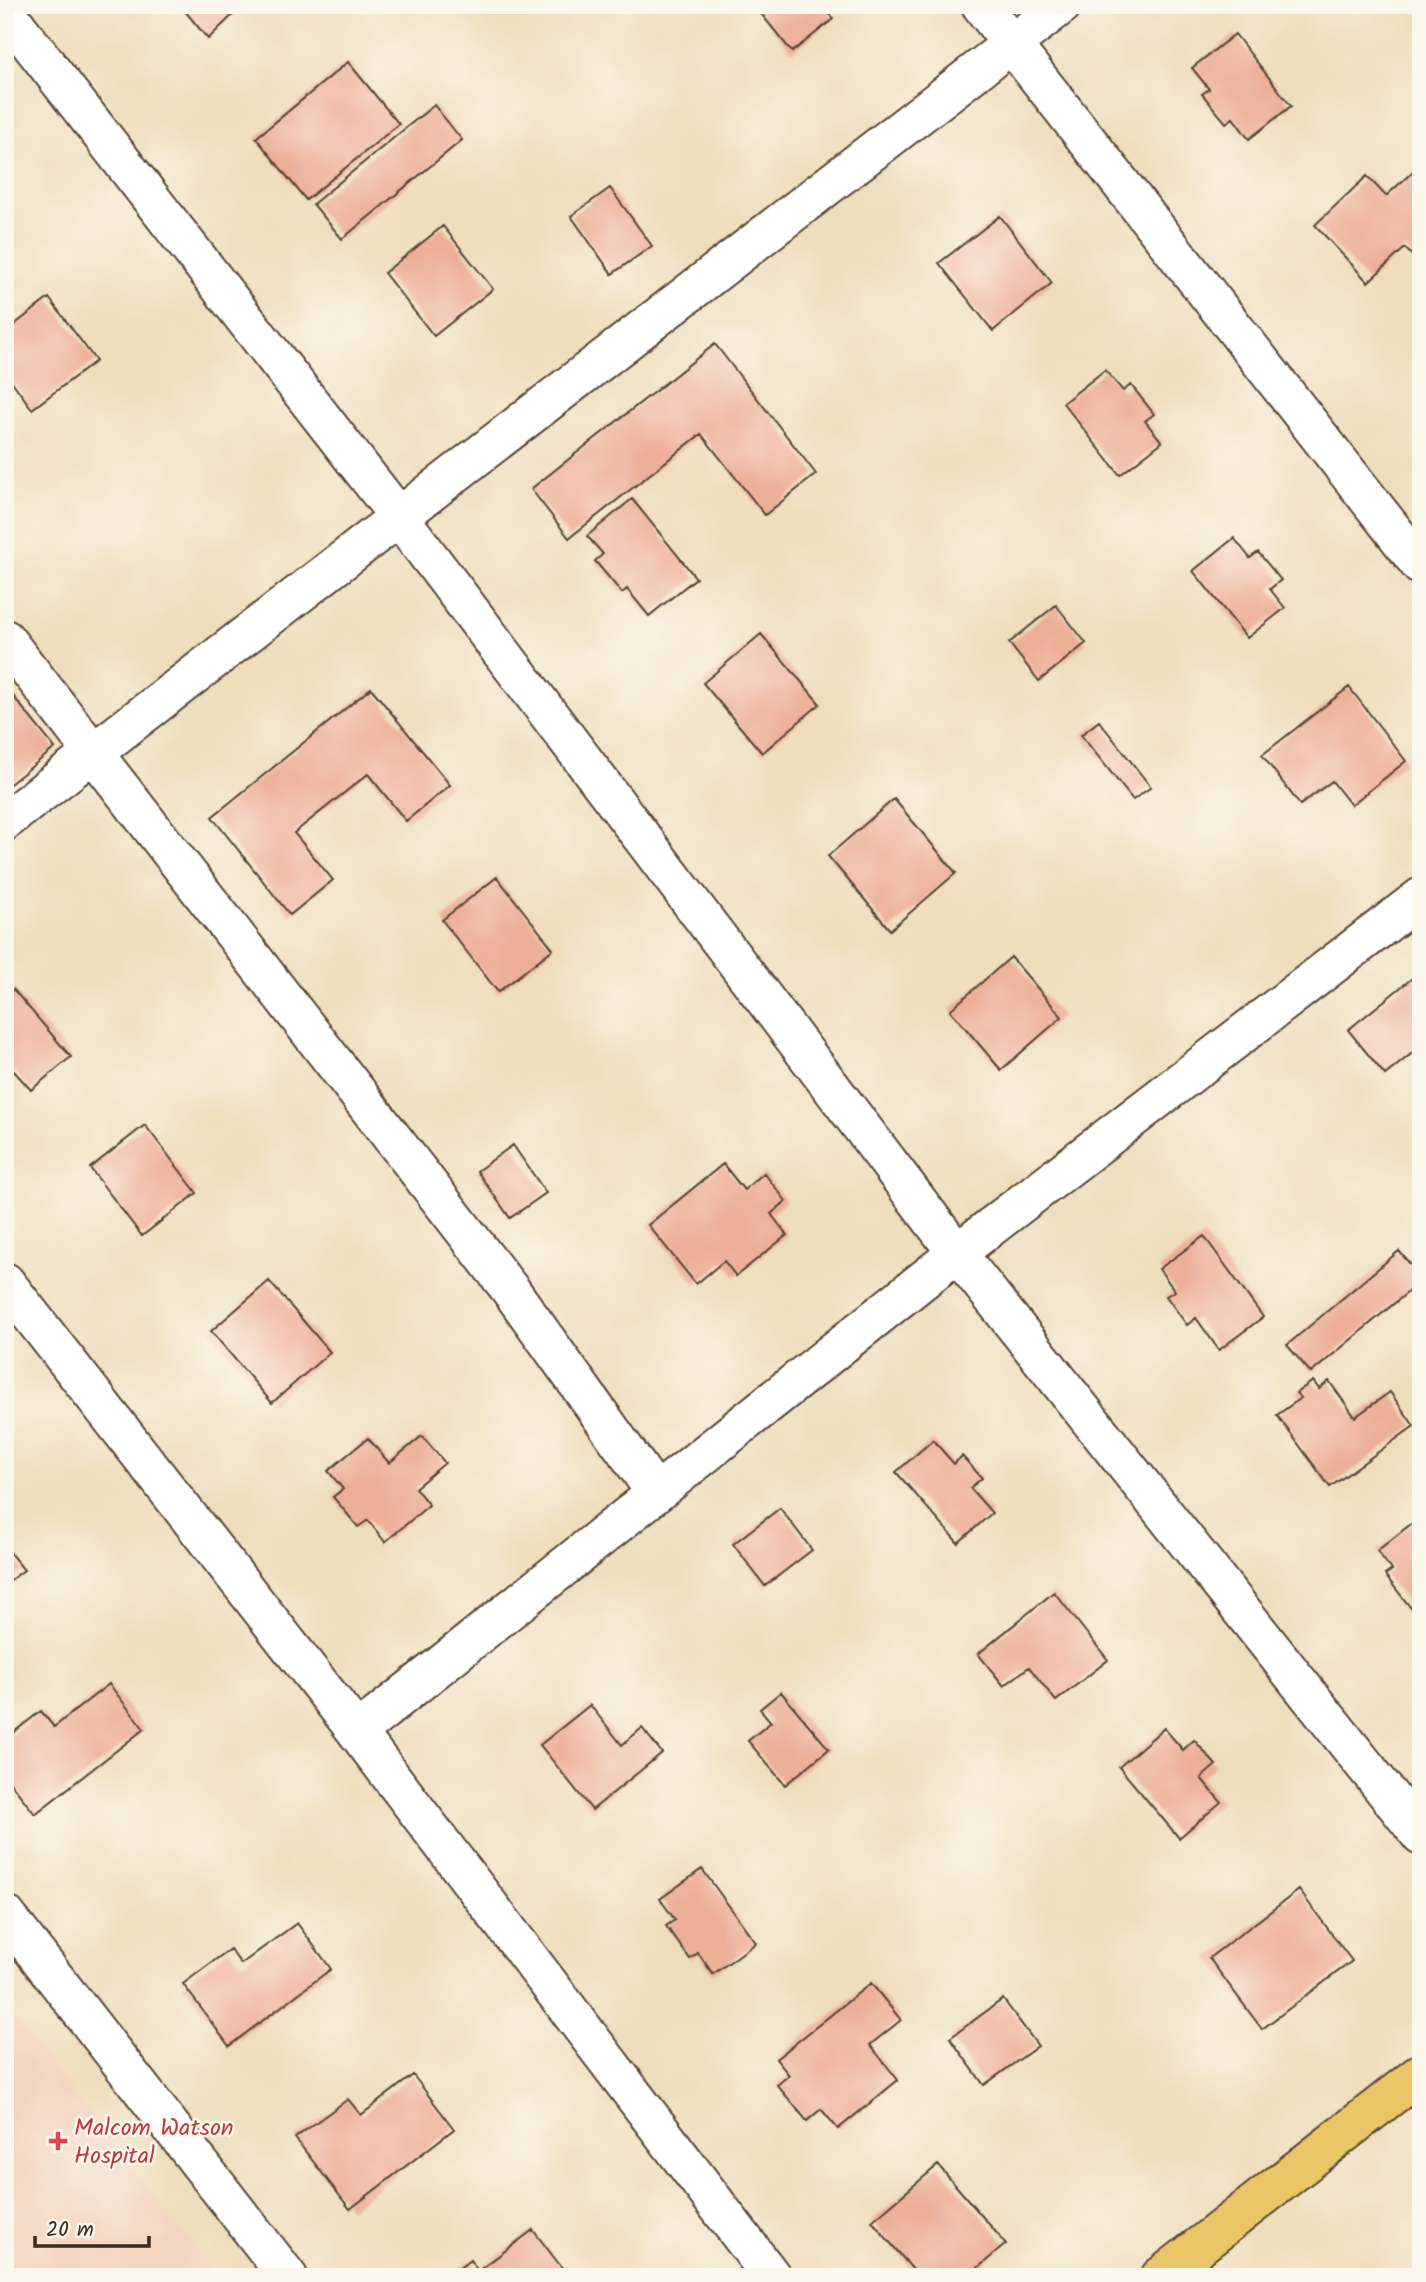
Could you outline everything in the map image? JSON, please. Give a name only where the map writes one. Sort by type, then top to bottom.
[{"type":"main road","points":[[1160,2277],[1421,2073]]},
{"type":"street","points":[[981,5],[1421,566]]},
{"type":"street","points":[[5,821],[1062,5]]},
{"type":"street","points":[[5,11],[399,517],[957,1254],[1421,1836]]},
{"type":"street","points":[[5,639],[512,1292],[656,1493]]},
{"type":"street","points":[[357,1732],[957,1254],[1421,897]]},
{"type":"street","points":[[5,1282],[357,1732],[772,2277]]},
{"type":"street","points":[[5,1914],[288,2277]]},
{"type":"shaded area","name":"Malcom Watson Hospital","points":[[5,2006],[217,2277],[5,2277]]},
{"type":"building","points":[[180,5],[243,5],[208,39]]},
{"type":"building","points":[[754,5],[823,5],[833,19],[792,52]]},
{"type":"building","points":[[1235,34],[1291,106],[1249,139],[1233,118],[1226,123],[1202,94],[1209,89],[1192,68]]},
{"type":"building","points":[[348,62],[399,124],[306,200],[256,138]]},
{"type":"building","points":[[434,105],[462,140],[342,239],[313,204]]},
{"type":"building","points":[[1418,167],[1421,170],[1421,265],[1405,248],[1368,282],[1315,225],[1367,176],[1386,196]]},
{"type":"building","points":[[610,188],[652,246],[612,274],[571,216]]},
{"type":"building","points":[[1000,216],[1052,283],[993,331],[939,263]]},
{"type":"building","points":[[443,226],[493,289],[434,336],[384,273]]},
{"type":"building","points":[[49,298],[96,361],[32,409],[5,372],[5,332]]},
{"type":"building","points":[[715,344],[816,474],[765,515],[701,434],[569,538],[531,489]]},
{"type":"building","points":[[1105,370],[1123,391],[1131,385],[1154,414],[1145,421],[1162,442],[1120,475],[1063,403]]},
{"type":"building","points":[[632,499],[696,578],[649,616],[627,589],[622,593],[595,561],[603,554],[587,536]]},
{"type":"building","points":[[1234,538],[1250,558],[1258,552],[1281,580],[1270,589],[1285,608],[1247,638],[1193,571]]},
{"type":"building","points":[[1056,605],[1086,643],[1039,681],[1009,643]]},
{"type":"building","points":[[761,634],[820,704],[762,753],[703,683]]},
{"type":"building","points":[[5,686],[55,748],[5,788]]},
{"type":"building","points":[[1349,687],[1406,761],[1351,805],[1332,781],[1300,805],[1262,755]]},
{"type":"building","points":[[371,688],[450,785],[406,821],[368,774],[294,833],[333,880],[290,915],[212,817]]},
{"type":"building","points":[[1099,721],[1151,787],[1133,800],[1081,735]]},
{"type":"building","points":[[894,799],[956,873],[890,930],[828,856]]},
{"type":"building","points":[[497,877],[553,949],[498,992],[442,920]]},
{"type":"building","points":[[1011,957],[1062,1017],[1001,1070],[950,1010]]},
{"type":"building","points":[[1421,971],[1421,1046],[1385,1075],[1348,1030]]},
{"type":"building","points":[[13,989],[71,1057],[31,1090],[14,1071],[5,1078],[5,995]]},
{"type":"building","points":[[145,1125],[197,1193],[142,1236],[90,1168]]},
{"type":"building","points":[[513,1145],[546,1193],[510,1218],[477,1171]]},
{"type":"building","points":[[723,1164],[744,1190],[764,1173],[786,1201],[771,1214],[787,1235],[736,1276],[724,1261],[696,1284],[648,1225]]},
{"type":"building","points":[[1204,1236],[1263,1317],[1219,1350],[1196,1318],[1187,1325],[1166,1296],[1175,1291],[1159,1269]]},
{"type":"building","points":[[1399,1251],[1421,1277],[1421,1281],[1311,1373],[1287,1345]]},
{"type":"building","points":[[269,1281],[330,1352],[272,1403],[211,1331]]},
{"type":"building","points":[[1313,1381],[1319,1389],[1329,1381],[1355,1417],[1390,1392],[1414,1426],[1330,1487],[1277,1415],[1301,1398],[1296,1393]]},
{"type":"building","points":[[422,1436],[445,1463],[415,1488],[429,1505],[385,1542],[368,1520],[358,1527],[333,1497],[343,1489],[328,1471],[368,1438],[389,1463]]},
{"type":"building","points":[[933,1440],[954,1464],[962,1456],[982,1478],[970,1488],[992,1513],[958,1543],[896,1472]]},
{"type":"building","points":[[780,1508],[812,1550],[765,1586],[733,1544]]},
{"type":"building","points":[[1421,1516],[1421,1600],[1411,1608],[1385,1575],[1392,1570],[1377,1551]]},
{"type":"building","points":[[5,1547],[24,1570],[5,1584]]},
{"type":"building","points":[[1054,1592],[1108,1660],[1056,1701],[1029,1667],[1004,1686],[978,1654]]},
{"type":"building","points":[[109,1684],[144,1729],[35,1814],[5,1776],[5,1739],[41,1711],[54,1727]]},
{"type":"building","points":[[781,1692],[829,1749],[785,1785],[748,1741],[771,1722],[760,1709]]},
{"type":"building","points":[[590,1705],[622,1745],[642,1728],[662,1753],[592,1810],[540,1745]]},
{"type":"building","points":[[1164,1728],[1183,1750],[1194,1740],[1216,1765],[1201,1778],[1221,1802],[1179,1838],[1119,1767]]},
{"type":"building","points":[[702,1869],[756,1943],[713,1974],[698,1953],[690,1959],[666,1926],[675,1920],[660,1899]]},
{"type":"building","points":[[1299,1890],[1352,1961],[1262,2029],[1209,1958]]},
{"type":"building","points":[[297,1923],[331,1969],[229,2046],[183,1984],[230,1949],[241,1964]]},
{"type":"building","points":[[871,1983],[901,2020],[870,2045],[898,2080],[838,2129],[821,2109],[807,2121],[777,2085],[789,2075],[776,2059]]},
{"type":"building","points":[[1003,1999],[1038,2046],[984,2085],[950,2038]]},
{"type":"building","points":[[413,2075],[454,2129],[350,2209],[295,2138],[348,2099],[361,2115]]},
{"type":"building","points":[[938,2165],[1006,2244],[967,2277],[919,2277],[872,2221]]},
{"type":"building","points":[[533,2230],[569,2277],[448,2277],[470,2260],[478,2271]]},
{"type":"place","name":"Malcom Watson Hospital","points":[[58,2141]]}]
